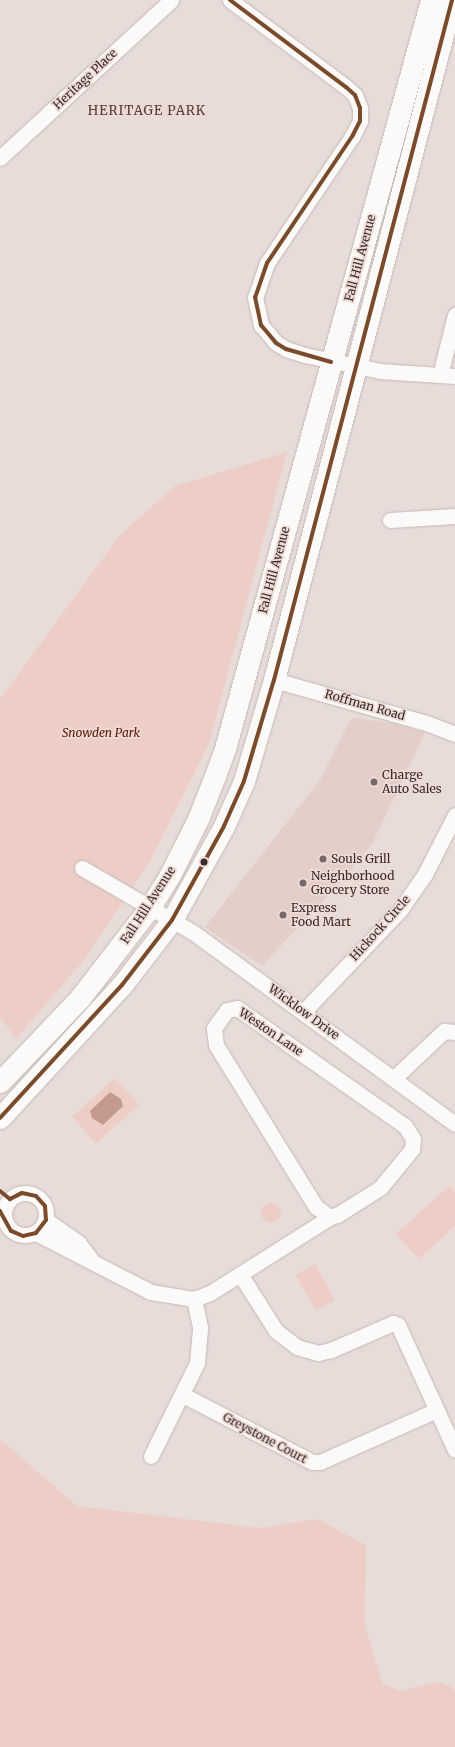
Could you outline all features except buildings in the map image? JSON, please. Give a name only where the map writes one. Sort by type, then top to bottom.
[{"type":"main road","name":"Fall Hill Avenue","points":[[0,1082],[104,970],[150,907],[170,875],[198,819],[226,745],[431,0]]},
{"type":"main road","name":"Fall Hill Avenue","points":[[0,1118],[122,985],[172,920],[224,826],[244,781],[274,680],[452,0]]},
{"type":"street","name":"Heritage Place","points":[[0,158],[171,0]]},
{"type":"street","points":[[230,0],[346,87],[355,95],[360,108],[360,121],[353,135],[267,263],[255,297],[261,325],[276,343],[286,349],[331,362],[356,367],[455,376]]},
{"type":"street","points":[[440,375],[455,315]]},
{"type":"street","points":[[390,520],[455,516]]},
{"type":"street","name":"Roffman Road","points":[[274,680],[429,724],[455,734]]},
{"type":"street","name":"Hickock Circle","points":[[303,1012],[400,910],[425,874],[455,815]]},
{"type":"street","points":[[82,868],[150,907]]},
{"type":"street","name":"Wicklow Drive","points":[[150,907],[172,920],[303,1012],[455,1124]]},
{"type":"street","name":"Weston Lane","points":[[194,1299],[210,1293],[330,1217],[380,1188],[412,1149],[413,1139],[405,1126],[237,1008],[227,1010],[214,1028],[216,1045],[316,1207],[330,1217]]},
{"type":"street","points":[[394,1078],[444,1031],[455,1032]]},
{"type":"street","points":[[22,1193],[36,1196],[45,1206],[46,1220],[36,1233],[23,1236],[11,1231],[2,1212],[5,1195],[22,1193]]},
{"type":"street","points":[[46,1220],[78,1242],[92,1262]]},
{"type":"street","points":[[36,1233],[151,1292],[194,1299],[200,1327],[199,1347],[196,1363],[183,1395],[151,1456]]},
{"type":"street","points":[[240,1274],[276,1331],[297,1347],[318,1353],[332,1350],[393,1323],[398,1325],[455,1450]]},
{"type":"street","name":"Greystone Court","points":[[183,1395],[312,1462],[320,1462],[437,1410]]},
{"type":"shaded area","points":[[354,718],[396,724],[425,733],[373,842],[347,875],[262,966],[205,927],[320,780],[349,722]]},
{"type":"shaded area","points":[[110,1092],[121,1099],[123,1106],[103,1125],[92,1118],[90,1111]]},
{"type":"green space","name":"Snowden Park","points":[[287,452],[209,744],[150,861],[83,961],[16,1039],[0,1017],[0,699],[119,536],[175,486]]},
{"type":"green space","points":[[115,1078],[139,1105],[96,1144],[72,1117]]},
{"type":"green space","points":[[449,1186],[455,1193],[455,1226],[419,1259],[396,1234]]},
{"type":"green space","points":[[271,1203],[278,1206],[281,1213],[278,1220],[271,1223],[264,1220],[261,1213],[264,1206]]},
{"type":"green space","points":[[315,1264],[335,1300],[316,1311],[296,1275]]},
{"type":"green space","points":[[0,1439],[77,1506],[261,1528],[318,1519],[366,1545],[365,1626],[383,1684],[400,1691],[436,1682],[452,1687],[455,1691],[455,1747],[0,1747]]},
{"type":"transit line","points":[[230,0],[346,87],[355,95],[360,108],[360,121],[353,135],[267,263],[255,297],[261,325],[276,343],[286,349],[331,362]]},
{"type":"transit line","points":[[0,1118],[122,985],[172,920],[224,826],[244,781],[274,680],[452,0]]},
{"type":"transit line","points":[[0,1191],[10,1199],[22,1193],[36,1196],[45,1206],[46,1220],[36,1233],[23,1236],[11,1231],[0,1211]]},
{"type":"place","name":"Charge Auto Sales","points":[[374,782]]},
{"type":"place","name":"Souls Grill","points":[[323,859]]},
{"type":"place","name":"Neighborhood Grocery Store","points":[[303,883]]},
{"type":"place","name":"Express Food Mart","points":[[283,915]]},
{"type":"district","name":"HERITAGE PARK","points":[[147,111]]}]
